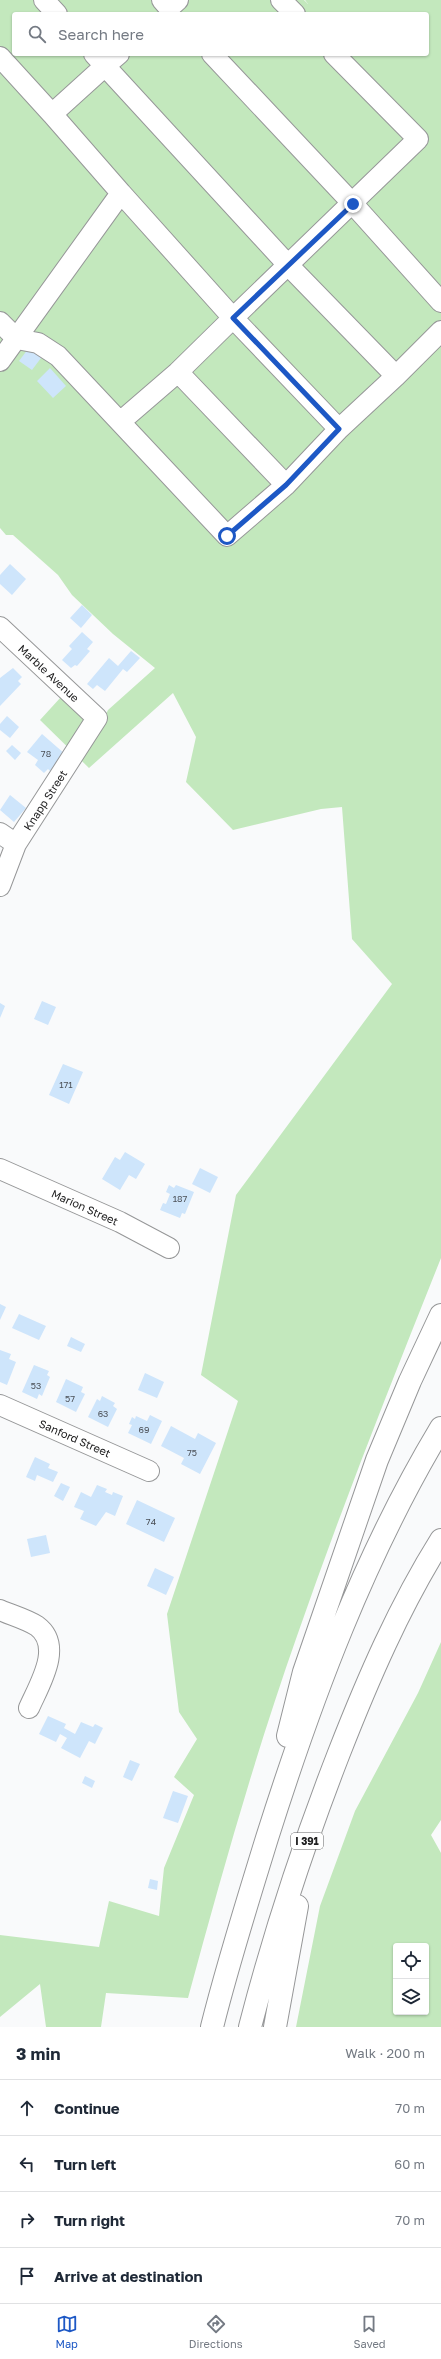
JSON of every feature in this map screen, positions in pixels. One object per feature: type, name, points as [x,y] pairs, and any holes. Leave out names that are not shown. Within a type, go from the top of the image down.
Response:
[{"type":"highway","points":[[273,1820],[282,1763],[304,1672],[377,1460],[407,1388],[441,1315]]},
{"type":"highway","points":[[212,2027],[240,1923],[312,1704],[352,1602],[402,1498],[441,1428]]},
{"type":"highway","points":[[378,1659],[404,1604],[441,1540]]},
{"type":"highway","points":[[378,1659],[422,1586],[441,1561]]},
{"type":"highway","name":"I 391","points":[[250,2027],[269,1954],[316,1815],[378,1659]]},
{"type":"highway","points":[[274,2027],[316,1815]]},
{"type":"street","points":[[44,0],[55,12]]},
{"type":"street","points":[[281,0],[293,12]]},
{"type":"street","points":[[214,56],[353,204],[441,302]]},
{"type":"street","points":[[120,422],[178,372],[353,204],[418,139],[336,56]]},
{"type":"street","points":[[0,57],[233,318],[339,429]]},
{"type":"street","points":[[52,114],[106,58],[288,265],[396,376]]},
{"type":"street","points":[[0,361],[121,193]]},
{"type":"street","points":[[0,322],[17,339],[38,343],[58,356],[227,536],[286,485],[339,429],[396,376],[441,331]]},
{"type":"street","points":[[178,372],[286,485]]},
{"type":"street","name":"Marble Avenue","points":[[0,628],[97,718]]},
{"type":"street","name":"Knapp Street","points":[[0,886],[16,844],[97,718]]},
{"type":"street","points":[[0,833],[16,844]]},
{"type":"street","name":"Marion Street","points":[[0,1169],[120,1222],[169,1248]]},
{"type":"street","name":"Sanford Street","points":[[0,1405],[149,1471]]},
{"type":"street","points":[[0,1610],[36,1626],[46,1636],[50,1650],[48,1663],[29,1708]]},
{"type":"green space","points":[[0,0],[304,0],[308,4],[305,0],[441,0],[441,1258],[349,1494],[314,1588],[282,1681],[239,1816],[188,1998],[106,1993],[101,2027],[46,2027],[40,1984],[0,2017],[0,1935],[99,1947],[109,1901],[159,1916],[164,1868],[194,1795],[174,1777],[197,1739],[179,1712],[167,1614],[238,1401],[201,1375],[236,1195],[392,984],[352,939],[342,807],[321,809],[233,830],[186,782],[196,737],[173,693],[89,768],[40,720],[61,697],[98,730],[108,710],[155,668],[113,634],[72,595],[58,575],[13,535],[6,535],[0,528]]},
{"type":"green space","points":[[441,1642],[441,1820],[431,1835],[441,1853],[441,2027],[296,2027],[320,1906],[355,1811],[418,1693]]},
{"type":"building","points":[[31,345],[44,354],[32,370],[19,361]]},
{"type":"building","points":[[50,368],[66,386],[53,398],[37,381]]},
{"type":"building","points":[[10,564],[26,579],[12,595],[0,584],[0,575]]},
{"type":"building","points":[[82,605],[92,615],[81,628],[70,618]]},
{"type":"building","points":[[82,632],[93,642],[87,649],[90,651],[77,666],[75,665],[71,668],[62,660],[72,649],[69,646]]},
{"type":"building","points":[[131,651],[140,658],[127,672],[123,669],[105,691],[97,685],[93,689],[87,684],[109,658],[118,666]]},
{"type":"building","points":[[13,668],[22,677],[18,681],[21,684],[0,706],[0,678]]},
{"type":"building","points":[[7,716],[19,727],[10,738],[0,730],[0,724]]},
{"type":"building","points":[[42,734],[65,754],[50,771],[48,769],[44,773],[35,765],[38,760],[27,752]]},
{"type":"building","points":[[12,745],[21,753],[15,760],[6,751]]},
{"type":"building","points":[[10,795],[26,808],[14,822],[0,810]]},
{"type":"building","points":[[42,1001],[56,1007],[48,1025],[34,1019]]},
{"type":"building","points":[[0,1003],[5,1006],[0,1018]]},
{"type":"building","points":[[63,1064],[83,1072],[69,1104],[49,1095]]},
{"type":"building","points":[[125,1152],[145,1164],[136,1179],[129,1175],[120,1190],[102,1179],[115,1157],[120,1160]]},
{"type":"building","points":[[200,1168],[218,1177],[210,1193],[192,1184]]},
{"type":"building","points":[[169,1185],[174,1188],[176,1185],[194,1192],[185,1214],[182,1213],[180,1218],[160,1210],[163,1203],[166,1204],[170,1194],[166,1192]]},
{"type":"building","points":[[0,1304],[6,1307],[0,1320]]},
{"type":"building","points":[[19,1314],[46,1326],[39,1340],[12,1328]]},
{"type":"building","points":[[71,1337],[85,1344],[81,1352],[67,1346]]},
{"type":"building","points":[[0,1350],[11,1354],[9,1359],[16,1362],[7,1385],[0,1382]]},
{"type":"building","points":[[34,1365],[49,1371],[47,1375],[50,1377],[42,1396],[39,1394],[37,1399],[22,1392]]},
{"type":"building","points":[[145,1373],[164,1382],[157,1398],[138,1390]]},
{"type":"building","points":[[66,1379],[83,1387],[81,1392],[85,1394],[76,1412],[56,1402]]},
{"type":"building","points":[[102,1396],[115,1403],[113,1406],[117,1409],[108,1427],[88,1417],[97,1399],[100,1401]]},
{"type":"building","points":[[150,1415],[162,1421],[151,1444],[128,1433],[132,1425],[129,1424],[132,1417],[135,1419],[136,1416],[147,1421]]},
{"type":"building","points":[[171,1426],[195,1439],[198,1433],[216,1443],[200,1474],[181,1464],[184,1458],[161,1446]]},
{"type":"building","points":[[35,1457],[50,1464],[48,1468],[58,1472],[53,1482],[37,1475],[35,1481],[26,1477]]},
{"type":"building","points":[[61,1483],[70,1487],[63,1501],[54,1496]]},
{"type":"building","points":[[97,1485],[107,1489],[105,1492],[112,1495],[113,1492],[123,1496],[115,1516],[106,1512],[96,1526],[80,1519],[84,1511],[74,1507],[81,1492],[91,1497]]},
{"type":"building","points":[[137,1500],[175,1518],[164,1542],[126,1524]]},
{"type":"building","points":[[46,1535],[50,1553],[31,1557],[27,1539]]},
{"type":"building","points":[[155,1568],[174,1577],[166,1595],[147,1586]]},
{"type":"building","points":[[48,1716],[66,1724],[64,1728],[75,1734],[81,1722],[93,1727],[95,1724],[103,1728],[95,1744],[89,1741],[80,1758],[61,1748],[67,1738],[60,1734],[56,1742],[39,1734]]},
{"type":"building","points":[[130,1760],[140,1764],[132,1781],[123,1777]]},
{"type":"building","points":[[85,1776],[95,1781],[92,1788],[82,1783]]},
{"type":"building","points":[[173,1791],[188,1796],[178,1823],[163,1818]]},
{"type":"building","points":[[150,1879],[158,1881],[157,1890],[148,1888]]},
{"type":"route","points":[[227,536],[247,517],[286,485],[339,429],[233,318],[353,204]]}]
